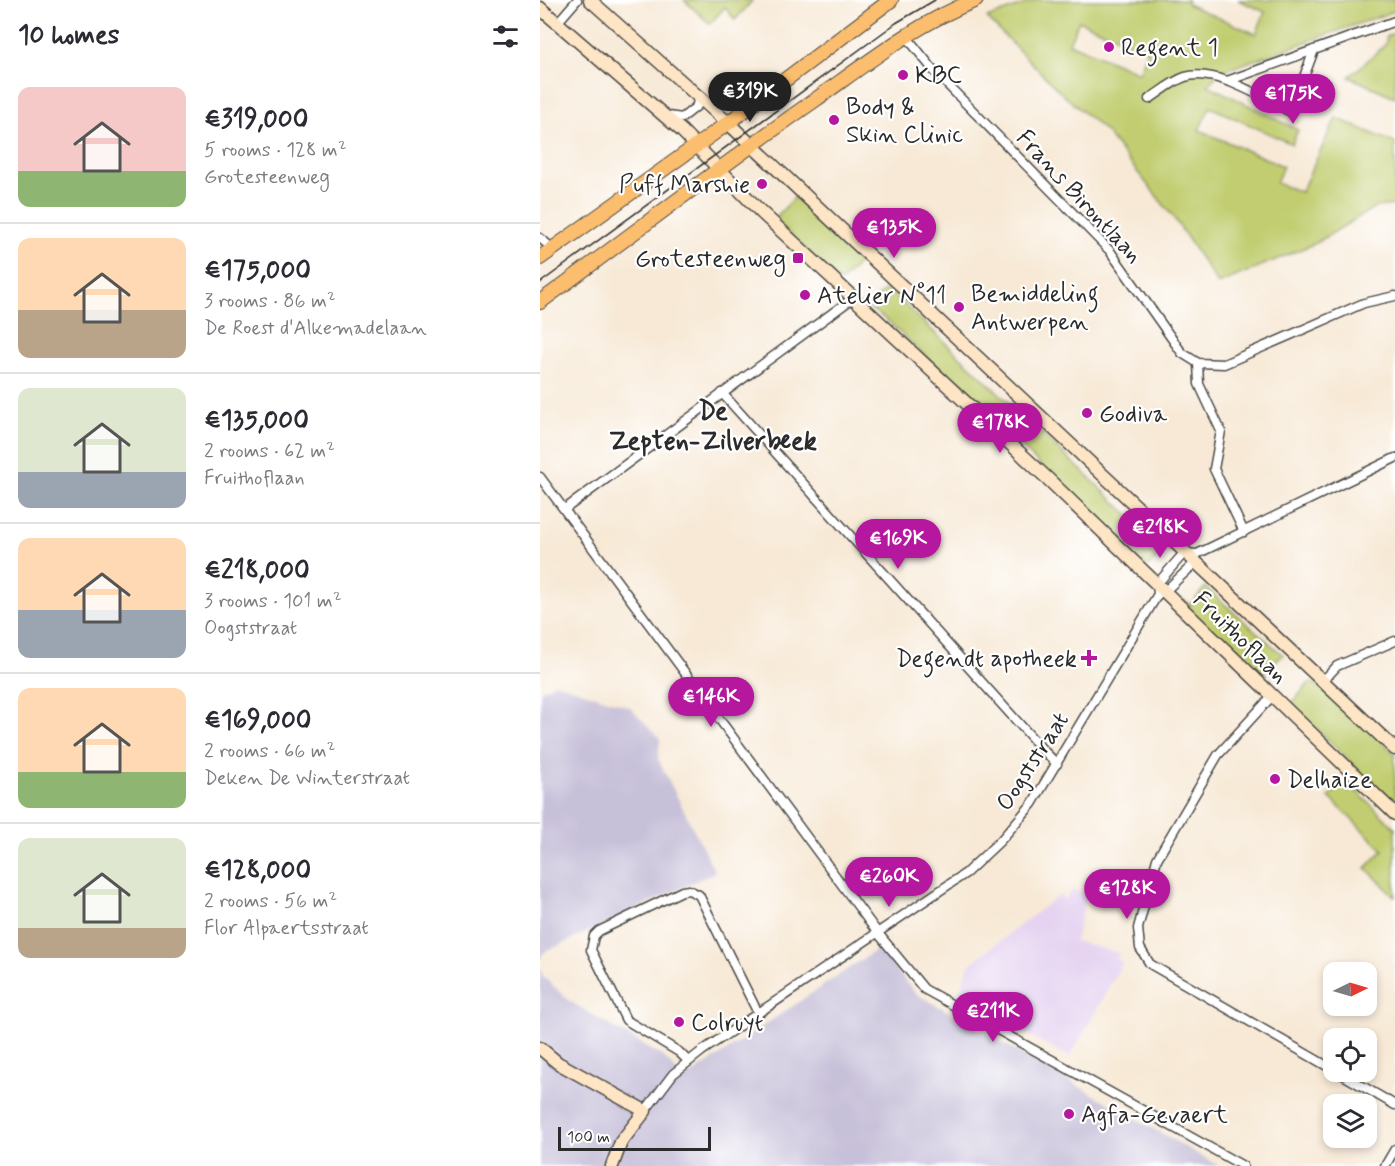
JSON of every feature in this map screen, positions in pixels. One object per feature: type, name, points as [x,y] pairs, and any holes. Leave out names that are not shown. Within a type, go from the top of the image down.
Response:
[{"type":"main road","points":[[540,258],[728,123],[891,0]]},
{"type":"main road","points":[[540,302],[750,144],[906,36],[942,14],[976,0]]},
{"type":"street","points":[[557,23],[578,0]]},
{"type":"street","name":"Fruithoflaan","points":[[590,0],[728,123],[1395,749]]},
{"type":"street","name":"Fruithoflaan","points":[[540,8],[696,144],[761,213],[1395,814]]},
{"type":"street","points":[[1227,81],[1395,21]]},
{"type":"street","name":"Frans Birontlaan","points":[[906,36],[935,72],[1110,252],[1182,353],[1198,363]]},
{"type":"street","points":[[1149,99],[1185,77],[1201,75],[1227,81],[1291,112],[1314,50]]},
{"type":"street","points":[[664,116],[682,118],[697,106],[698,96]]},
{"type":"street","points":[[540,238],[552,249]]},
{"type":"street","points":[[1244,532],[1214,469],[1221,430],[1199,384],[1198,363],[1224,364],[1364,303],[1395,296]]},
{"type":"street","points":[[565,509],[853,298]]},
{"type":"street","points":[[722,393],[1057,764]]},
{"type":"street","points":[[1192,557],[1395,458]]},
{"type":"street","points":[[540,477],[877,932],[924,988],[1243,1166]]},
{"type":"street","name":"Oogststraat","points":[[1161,590],[1192,557]]},
{"type":"street","name":"Oogststraat","points":[[645,1111],[673,1074],[688,1061],[966,873],[987,853],[1032,804],[1161,590],[1192,557]]},
{"type":"street","points":[[1323,681],[1337,666],[1395,641]]},
{"type":"street","points":[[1272,696],[1218,755],[1163,847],[1153,870],[1138,939],[1143,956],[1150,964],[1323,1063]]},
{"type":"street","points":[[688,1061],[679,1052],[626,1020],[591,950],[594,936],[599,931],[682,891],[699,895],[758,1012]]},
{"type":"street","points":[[540,1048],[558,1063],[645,1111],[621,1142],[612,1166]]},
{"type":"street","points":[[1356,1082],[1395,1105]]},
{"type":"street","points":[[1385,1166],[1395,1149]]},
{"type":"shaded area","points":[[556,683],[630,707],[660,739],[658,759],[715,872],[543,953],[540,959],[540,691]]},
{"type":"shaded area","points":[[1072,890],[1087,893],[1075,941],[1119,953],[1117,960],[1123,962],[1070,1057],[958,997],[969,965],[1059,895],[1065,900]]},
{"type":"shaded area","points":[[879,948],[915,993],[1219,1166],[540,1166],[540,968],[543,976],[568,1000],[665,1058],[683,1080]]},
{"type":"green space","points":[[684,0],[753,0],[735,20],[725,7],[710,24]]},
{"type":"green space","points":[[1036,0],[1188,0],[1187,4],[1256,34],[1265,12],[1238,0],[1395,0],[1395,11],[1220,72],[1208,85],[1298,130],[1292,144],[1210,107],[1199,130],[1283,166],[1276,183],[1301,192],[1336,118],[1395,143],[1395,205],[1375,207],[1316,243],[1218,284],[1174,218],[1105,131],[1060,92],[987,18]],"holes":[[[1079,21],[1148,51],[1139,73],[1069,43]]]},
{"type":"green space","points":[[1395,33],[1395,97],[1349,77],[1385,45],[1387,36]]},
{"type":"green space","points":[[795,197],[827,224],[826,230],[860,262],[841,282],[779,224],[777,216]]},
{"type":"green space","points":[[887,288],[1165,549],[1148,567],[889,322],[868,307]]},
{"type":"green space","points":[[1205,587],[1283,655],[1268,667],[1260,680],[1240,655],[1180,603],[1184,600],[1191,605]]},
{"type":"green space","points":[[1309,683],[1321,688],[1325,684],[1395,754],[1395,798],[1385,797],[1314,726],[1288,708]]},
{"type":"green space","points":[[1345,780],[1395,828],[1395,897],[1366,868],[1383,850],[1329,797]]},
{"type":"tram line","points":[[540,283],[896,23],[935,0]]},
{"type":"place","name":"Regent 1","points":[[1109,47]]},
{"type":"place","name":"KBC","points":[[903,75]]},
{"type":"place","name":"Body & Skin Clinic","points":[[834,120]]},
{"type":"place","name":"Puff Marshie","points":[[762,184]]},
{"type":"place","name":"Grotesteenweg","points":[[798,258]]},
{"type":"place","name":"Atelier N°11","points":[[805,295]]},
{"type":"place","name":"Bemiddeling Antwerpen","points":[[959,307]]},
{"type":"place","name":"Godiva","points":[[1087,413]]},
{"type":"place","name":"Degendt apotheek","points":[[1089,658]]},
{"type":"place","name":"Delhaize","points":[[1275,779]]},
{"type":"place","name":"Colruyt","points":[[679,1022]]},
{"type":"place","name":"Agfa-Gevaert","points":[[1069,1114]]},
{"type":"district","name":"De Zepten-Zilverbeek","points":[[713,424]]}]
